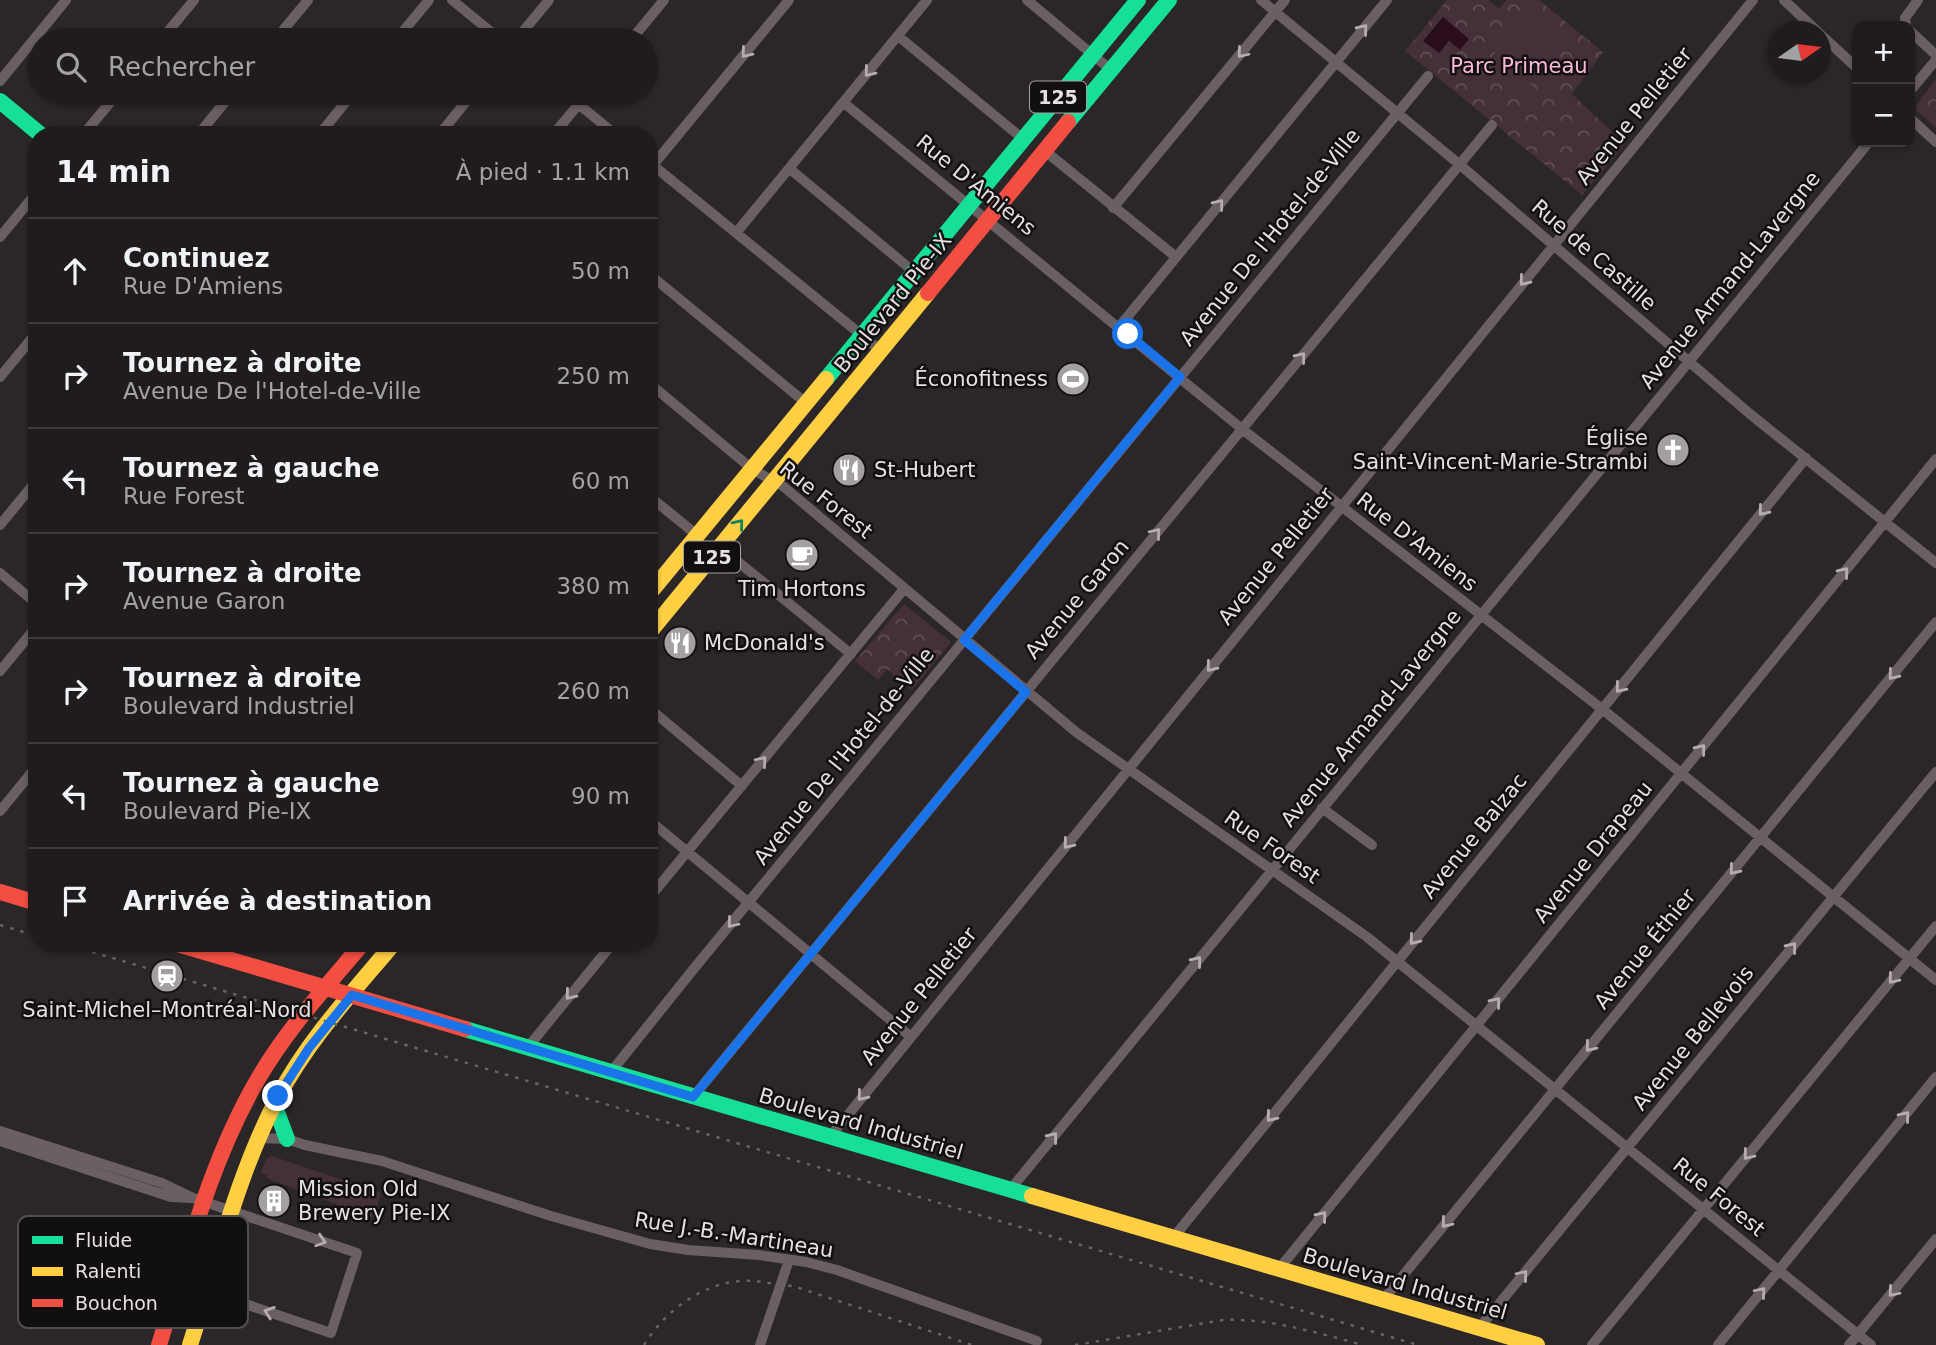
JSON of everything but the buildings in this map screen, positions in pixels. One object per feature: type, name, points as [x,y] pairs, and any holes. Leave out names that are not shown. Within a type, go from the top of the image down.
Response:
[{"type":"main road","name":"Boulevard Pie-IX","points":[[658,583],[1138,0]]},
{"type":"main road","name":"Boulevard Pie-IX","points":[[658,622],[1169,0]]},
{"type":"main road","points":[[0,101],[30,126]]},
{"type":"main road","points":[[0,892],[28,900]]},
{"type":"main road","name":"Boulevard Industriel","points":[[205,952],[1536,1345]]},
{"type":"main road","points":[[195,1216],[200,1200],[257,1082],[282,1042],[355,952]]},
{"type":"main road","points":[[232,1216],[274,1104],[302,1058],[387,952]]},
{"type":"main road","points":[[274,1104],[287,1139]]},
{"type":"main road","points":[[159,1345],[164,1328]]},
{"type":"main road","points":[[190,1345],[195,1328]]},
{"type":"street","points":[[43,28],[66,0]]},
{"type":"street","points":[[171,28],[194,0]]},
{"type":"street","points":[[285,28],[308,0]]},
{"type":"street","points":[[406,28],[429,0]]},
{"type":"street","points":[[452,0],[486,28]]},
{"type":"street","points":[[526,28],[549,0]]},
{"type":"street","points":[[641,28],[664,0]]},
{"type":"street","points":[[658,158],[789,0]]},
{"type":"street","points":[[736,233],[927,0]]},
{"type":"street","points":[[1027,0],[1111,70]]},
{"type":"street","name":"Rue de Castille","points":[[1261,0],[1459,164],[1689,362],[1936,564]]},
{"type":"street","points":[[1114,208],[1285,0]]},
{"type":"street","points":[[1119,327],[1387,0]]},
{"type":"street","name":"Avenue Pelletier","points":[[830,1137],[1753,0]]},
{"type":"street","points":[[1784,0],[1806,21]]},
{"type":"street","points":[[1905,21],[1918,0]]},
{"type":"street","points":[[898,36],[1023,139]]},
{"type":"street","points":[[1915,36],[1936,58],[1915,85]]},
{"type":"street","points":[[1831,44],[1852,63]]},
{"type":"street","points":[[0,81],[28,47]]},
{"type":"street","name":"Avenue De l'Hotel-de-Ville","points":[[611,1072],[1428,76]]},
{"type":"street","name":"Rue D'Amiens","points":[[844,103],[1242,429],[1602,709],[1936,980]]},
{"type":"street","points":[[90,126],[108,105]]},
{"type":"street","points":[[205,126],[222,105]]},
{"type":"street","points":[[326,126],[343,105]]},
{"type":"street","points":[[446,126],[463,105]]},
{"type":"street","points":[[561,126],[578,105]]},
{"type":"street","points":[[580,105],[605,126]]},
{"type":"street","points":[[1915,123],[1936,142]]},
{"type":"street","name":"Avenue Garon","points":[[693,1097],[1492,125]]},
{"type":"street","name":"Avenue Armand-Lavergne","points":[[1010,1190],[1865,147]]},
{"type":"street","points":[[1045,151],[1176,257]]},
{"type":"street","points":[[790,169],[914,272]]},
{"type":"street","points":[[658,172],[881,351]]},
{"type":"street","points":[[0,237],[28,203]]},
{"type":"street","points":[[658,281],[806,403]]},
{"type":"street","points":[[0,377],[28,343]]},
{"type":"street","name":"Rue Forest","points":[[658,391],[752,469],[775,480],[1076,732],[1351,925],[1871,1345]]},
{"type":"street","name":"Avenue Balzac","points":[[1173,1238],[1806,458]]},
{"type":"street","name":"Avenue Drapeau","points":[[1279,1269],[1936,459]]},
{"type":"street","points":[[0,525],[28,491]]},
{"type":"street","points":[[658,504],[697,536]]},
{"type":"street","points":[[720,547],[851,654]]},
{"type":"street","points":[[0,573],[28,596]]},
{"type":"street","points":[[658,887],[904,589]]},
{"type":"street","name":"Avenue Éthier","points":[[1383,1300],[1936,622]]},
{"type":"street","points":[[0,671],[28,637]]},
{"type":"street","points":[[658,716],[742,786]]},
{"type":"street","name":"Avenue Bellevois","points":[[1480,1327],[1936,772]]},
{"type":"street","points":[[0,811],[28,777]]},
{"type":"street","points":[[1322,808],[1372,845]]},
{"type":"street","points":[[658,827],[911,1037]]},
{"type":"street","points":[[1592,1345],[1936,926]]},
{"type":"street","points":[[528,1047],[606,952]]},
{"type":"street","points":[[1718,1345],[1936,1077]]},
{"type":"street","points":[[0,1131],[174,1187],[200,1200],[245,1216]]},
{"type":"street","name":"Rue J.-B.-Martineau","points":[[259,1138],[287,1139],[382,1161],[551,1216],[635,1240],[688,1250],[789,1260],[827,1267],[1037,1341]]},
{"type":"street","points":[[0,1141],[172,1197],[200,1200]]},
{"type":"street","points":[[248,1217],[357,1253],[331,1333],[248,1305]]},
{"type":"street","points":[[1849,1345],[1936,1239]]},
{"type":"street","points":[[760,1345],[789,1260]]},
{"type":"green space","name":"Parc Primeau","points":[[1447,0],[1489,0],[1499,9],[1506,0],[1539,0],[1603,52],[1572,94],[1625,144],[1582,195],[1405,51]]},
{"type":"green space","points":[[1532,8],[1568,39],[1520,97],[1483,67]]},
{"type":"green space","points":[[1936,79],[1936,128],[1918,112],[1916,106]]},
{"type":"green space","points":[[904,604],[951,642],[912,690],[887,669],[878,680],[855,661]]},
{"type":"green space","points":[[272,1156],[381,1193],[373,1218],[266,1178],[267,1175],[261,1173],[266,1159]]},
{"type":"shaded area","points":[[1443,17],[1469,39],[1460,50],[1449,41],[1439,53],[1423,41]]},
{"type":"railway","points":[[0,925],[28,933]]},
{"type":"railway","points":[[92,952],[1418,1345]]},
{"type":"railway","points":[[644,1345],[662,1322],[685,1302],[725,1283],[747,1281],[793,1286],[972,1345]]},
{"type":"railway","points":[[1075,1345],[1223,1320],[1276,1324],[1363,1345]]},
{"type":"traffic: fast","points":[[826,379],[1138,0]]},
{"type":"traffic: fast","points":[[1068,122],[1169,0]]},
{"type":"traffic: fast","points":[[0,101],[30,126]]},
{"type":"traffic: fast","points":[[465,1029],[1032,1196]]},
{"type":"traffic: fast","points":[[274,1104],[287,1139]]},
{"type":"traffic: slow","points":[[658,622],[928,293]]},
{"type":"traffic: slow","points":[[658,583],[826,379]]},
{"type":"traffic: slow","points":[[230,1216],[251,1157],[290,1076],[317,1036],[386,952]]},
{"type":"traffic: slow","points":[[1032,1196],[1537,1345]]},
{"type":"traffic: slow","points":[[190,1345],[195,1328]]},
{"type":"traffic: jam","points":[[928,293],[1068,122]]},
{"type":"traffic: jam","points":[[0,892],[28,900]]},
{"type":"traffic: jam","points":[[204,952],[465,1029]]},
{"type":"traffic: jam","points":[[199,1216],[226,1142],[258,1079],[307,1009],[355,952]]},
{"type":"traffic: jam","points":[[159,1345],[164,1328]]},
{"type":"place","name":"Éconofitness","points":[[1073,379]]},
{"type":"place","name":"Église Saint-Vincent-Marie-Strambi","points":[[1673,450]]},
{"type":"place","name":"St-Hubert","points":[[849,470]]},
{"type":"place","name":"Tim Hortons","points":[[802,555]]},
{"type":"place","name":"McDonald's","points":[[680,643]]},
{"type":"place","name":"Saint-Michel–Montréal-Nord","points":[[167,976]]},
{"type":"place","name":"Mission Old Brewery Pie-IX","points":[[274,1201]]},
{"type":"route","points":[[278,1096],[309,1048],[352,995],[693,1097],[1026,692],[964,640],[1180,377],[1128,334]]}]
